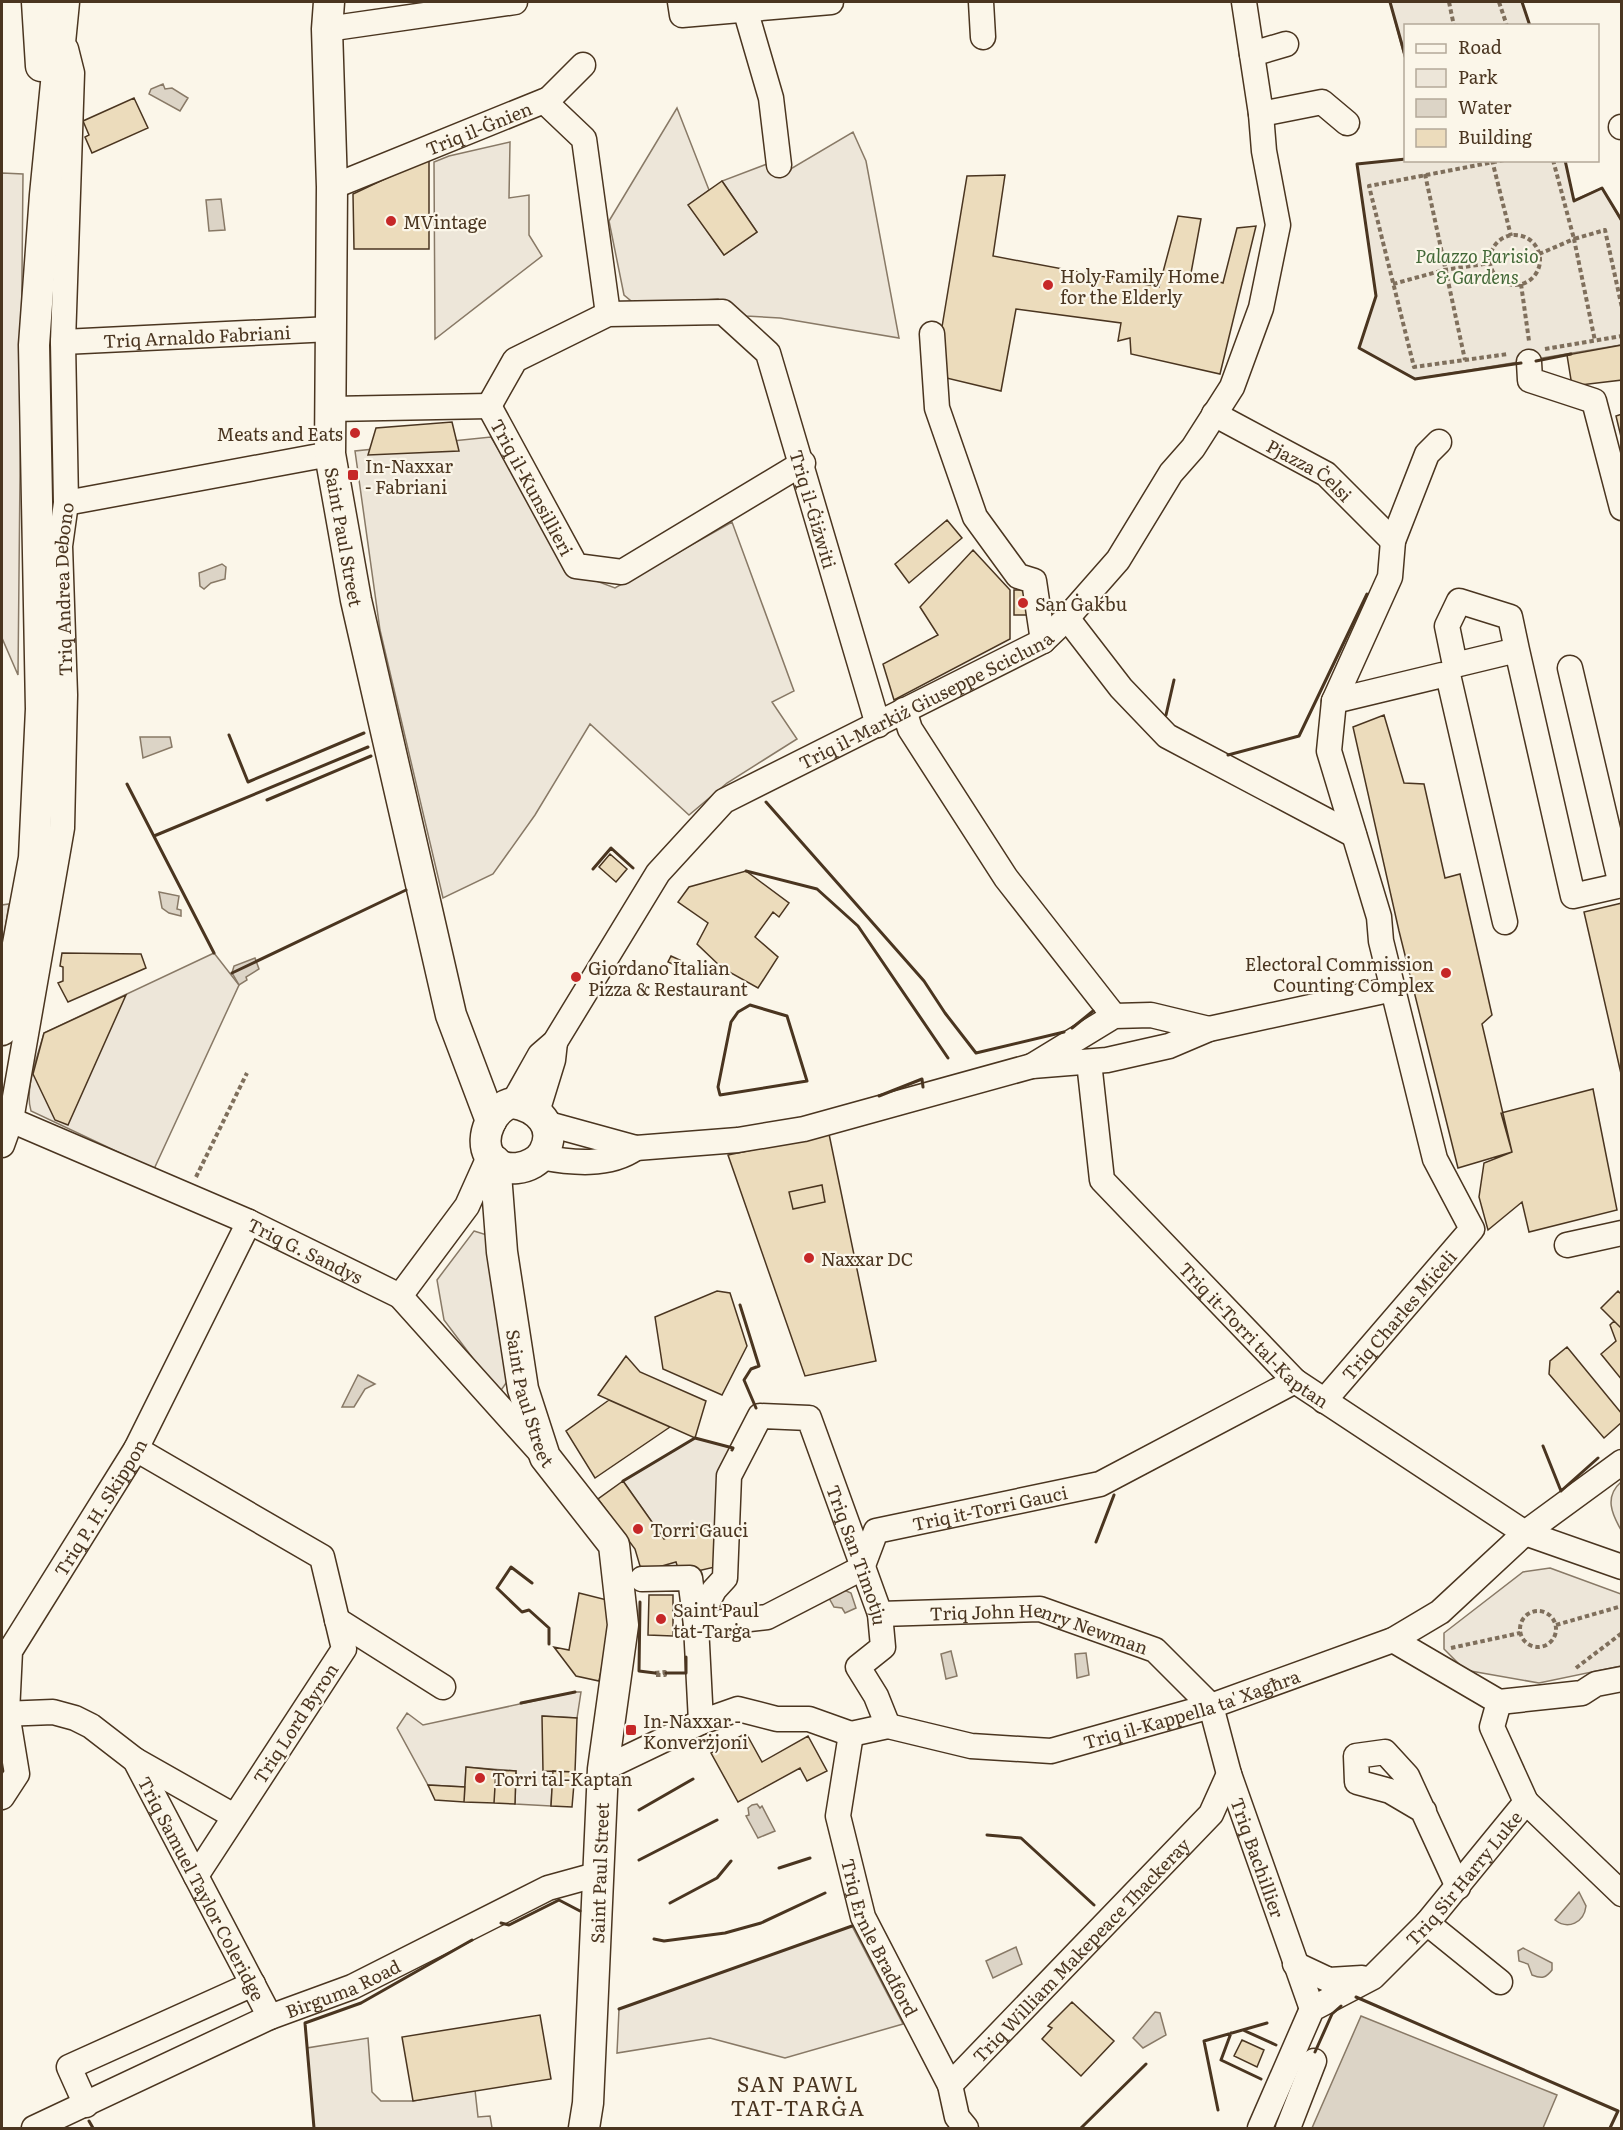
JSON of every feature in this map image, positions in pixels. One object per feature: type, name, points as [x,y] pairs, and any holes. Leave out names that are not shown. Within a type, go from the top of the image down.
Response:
[{"type":"main road","name":"Triq Andrea Debono","points":[[2,1030],[34,858],[40,709],[34,345],[45,195],[46,10]]},
{"type":"main road","name":"Saint Paul Street","points":[[328,15],[332,187],[330,454],[358,612],[451,1015],[466,1057],[547,1143],[534,1161],[502,1252]]},
{"type":"main road","name":"Saint Paul Street","points":[[519,1112],[486,1139],[492,1159],[502,1252],[523,1389],[545,1457],[614,1545],[623,1625],[603,1769],[588,2103],[584,2128]]},
{"type":"main road","points":[[492,1159],[510,1168],[534,1161]]},
{"type":"street","points":[[328,15],[515,2]]},
{"type":"street","points":[[680,2],[682,15],[819,2]]},
{"type":"street","points":[[981,2],[983,37]]},
{"type":"street","name":"Triq il-Markiż Giuseppe Scicluna","points":[[519,1112],[540,1055],[555,1042],[658,873],[724,801],[1043,641],[1118,560],[1172,472],[1193,448],[1232,387],[1270,308],[1278,225],[1264,151],[1262,114],[1244,2]]},
{"type":"street","points":[[745,9],[771,98],[779,165]]},
{"type":"street","name":"Triq Andrea Debono","points":[[2,1145],[11,1119],[62,828],[66,695],[60,546],[66,503],[63,342],[72,73],[46,10]]},
{"type":"street","points":[[1252,54],[1286,44]]},
{"type":"street","points":[[545,103],[583,65]]},
{"type":"street","points":[[1262,114],[1322,102],[1347,123]]},
{"type":"street","name":"Triq il-Ġnien","points":[[332,187],[545,103],[584,139],[608,314]]},
{"type":"street","name":"Triq il-Ġiżwiti","points":[[608,314],[723,312],[768,353],[803,463],[878,725]]},
{"type":"street","points":[[330,409],[489,406],[515,360],[608,314]]},
{"type":"street","name":"Triq Arnaldo Fabriani","points":[[63,342],[331,329]]},
{"type":"street","points":[[932,334],[938,408],[975,517],[1018,576],[1034,581],[1043,641]]},
{"type":"street","points":[[1529,357],[1530,380],[1594,401],[1621,505]]},
{"type":"street","name":"Triq il-Kunsillieri","points":[[489,406],[576,566],[622,572],[803,463]]},
{"type":"street","name":"Pjazza Ċelsi","points":[[1215,414],[1326,474],[1393,541]]},
{"type":"street","points":[[519,1112],[636,1148],[738,1140],[804,1130],[1032,1066],[1089,1062],[1169,1046],[1209,1029],[1393,989],[1381,941],[1379,917],[1329,751],[1334,701],[1390,577],[1393,541],[1427,454],[1439,442]]},
{"type":"street","points":[[66,503],[330,454]]},
{"type":"street","points":[[1066,618],[1121,688],[1167,736],[1354,835]]},
{"type":"street","points":[[1517,650],[1573,896],[1621,885],[1570,668]]},
{"type":"street","points":[[1334,701],[1442,675],[1449,679],[1505,922]]},
{"type":"street","points":[[904,710],[910,729],[1006,878],[1114,1016]]},
{"type":"street","name":"Triq Charles Miċeli","points":[[1324,1401],[1473,1229],[1435,1159],[1393,989]]},
{"type":"street","points":[[1032,1066],[1114,1016],[1151,1015],[1209,1029]]},
{"type":"street","name":"Triq it-Torri tal-Kaptan","points":[[1089,1062],[1102,1180],[1295,1381],[1525,1533],[1622,1567]]},
{"type":"street","name":"Triq G. Sandys","points":[[11,1119],[249,1222],[400,1296],[545,1457]]},
{"type":"street","points":[[534,1161],[603,1161],[623,1157],[636,1148]]},
{"type":"street","points":[[400,1296],[467,1206],[492,1159]]},
{"type":"street","name":"Triq P. H. Skippon","points":[[2,1797],[18,1774],[4,1714],[10,1651],[136,1449],[249,1222]]},
{"type":"street","points":[[1567,1245],[1622,1233]]},
{"type":"street","name":"Triq it-Torri Gauci","points":[[862,1568],[876,1531],[1100,1484],[1295,1381]]},
{"type":"street","name":"Triq San Timotju","points":[[696,1625],[714,1590],[725,1578],[729,1476],[760,1416],[809,1418],[880,1614],[883,1647],[858,1667],[876,1696],[888,1726]]},
{"type":"street","name":"Triq Lord Byron","points":[[136,1449],[322,1557],[344,1649],[196,1876]]},
{"type":"street","name":"Triq il-Kappella ta' Xagħra","points":[[851,1734],[888,1726],[971,1746],[1051,1751],[1211,1706],[1393,1640],[1440,1612],[1525,1533],[1622,1462]]},
{"type":"street","points":[[696,1625],[767,1617],[862,1568]]},
{"type":"street","points":[[642,1580],[690,1578],[696,1625],[701,1722]]},
{"type":"street","name":"Triq John Henry Newman","points":[[880,1614],[1040,1609],[1155,1650],[1211,1706]]},
{"type":"street","points":[[337,1620],[444,1687]]},
{"type":"street","points":[[1393,1640],[1499,1702],[1582,1693],[1596,1684],[1622,1679]]},
{"type":"street","name":"Triq Sir Harry Luke","points":[[1312,2008],[1374,1977],[1427,1923],[1526,1802],[1492,1727],[1499,1702]]},
{"type":"street","name":"Triq Bachillier","points":[[1211,1706],[1229,1774],[1312,2008]]},
{"type":"street","points":[[603,1769],[701,1722],[738,1709],[777,1719],[809,1719],[851,1734]]},
{"type":"street","name":"Triq Samuel Taylor Coleridge","points":[[4,1714],[52,1712],[75,1718],[91,1726],[135,1760],[234,1816]]},
{"type":"street","name":"Triq Ernle Bradford","points":[[851,1734],[838,1816],[863,1917],[950,2085],[957,2117],[966,2128]]},
{"type":"street","name":"Triq Samuel Taylor Coleridge","points":[[135,1760],[270,2017]]},
{"type":"street","name":"Triq William Makepeace Thackeray","points":[[950,2085],[1211,1814],[1229,1774]]},
{"type":"street","points":[[1526,1802],[1622,1894]]},
{"type":"street","points":[[1424,1811],[1458,1887]]},
{"type":"street","points":[[1211,1814],[1248,1828]]},
{"type":"street","name":"Birguma Road","points":[[34,2128],[270,2017],[352,1988],[548,1888],[599,1874]]},
{"type":"street","points":[[1427,1923],[1500,1982]]},
{"type":"street","points":[[1296,1964],[1329,1980],[1374,1977]]},
{"type":"street","points":[[86,2105],[69,2067],[253,1984]]},
{"type":"street","points":[[1260,2128],[1312,2008]]},
{"type":"street","points":[[1288,2128],[1314,2061]]},
{"type":"path","points":[[1449,2],[1454,24]]},
{"type":"path","points":[[1499,2],[1506,24]]},
{"type":"path","points":[[1511,236],[1492,162],[1369,186],[1414,367],[1465,360],[1529,357],[1595,340],[1622,336]]},
{"type":"path","points":[[1554,162],[1574,239],[1595,340]]},
{"type":"path","points":[[1425,174],[1465,360]]},
{"type":"path","points":[[1539,254],[1574,239],[1605,230],[1622,308]]},
{"type":"path","points":[[1511,236],[1526,238],[1537,247],[1539,254],[1540,262],[1534,276],[1521,284],[1505,282],[1498,278],[1491,264],[1493,249],[1504,238],[1511,236]]},
{"type":"path","points":[[1393,284],[1444,270],[1491,264]]},
{"type":"path","points":[[1521,284],[1529,357]]},
{"type":"path","points":[[195,1181],[247,1073]]},
{"type":"path","points":[[1556,1625],[1622,1606]]},
{"type":"path","points":[[1532,1612],[1543,1612],[1556,1625],[1551,1642],[1538,1648],[1526,1644],[1520,1633],[1522,1620],[1532,1612]]},
{"type":"path","points":[[1444,1650],[1520,1633]]},
{"type":"path","points":[[1540,1696],[1622,1634]]},
{"type":"green space","points":[[1390,2],[1522,2],[1530,24],[1404,24],[1404,55]]},
{"type":"green space","points":[[677,108],[709,190],[689,205],[724,255],[757,232],[722,181],[788,156],[789,170],[853,132],[866,161],[899,338],[780,318],[746,316],[718,299],[636,305],[624,295],[609,221]]},
{"type":"green space","points":[[510,142],[509,198],[529,195],[529,235],[542,256],[435,339],[434,162],[449,156]]},
{"type":"green space","name":"Palazzo Parisio & Gardens","points":[[1404,159],[1404,162],[1565,162],[1574,200],[1602,188],[1621,221],[1621,345],[1415,379],[1359,348],[1376,296],[1357,164]]},
{"type":"green space","points":[[2,173],[23,174],[18,675],[2,638]]},
{"type":"green space","points":[[491,437],[572,572],[615,588],[732,522],[794,691],[772,702],[797,739],[727,783],[689,815],[590,724],[535,815],[493,874],[443,898],[380,630],[355,451]]},
{"type":"green space","points":[[9,904],[2,948],[2,905]]},
{"type":"green space","points":[[214,953],[239,985],[154,1169],[31,1111],[30,1082],[44,1033]]},
{"type":"green space","points":[[474,1231],[487,1235],[509,1379],[499,1393],[444,1320],[437,1280]]},
{"type":"green space","points":[[695,1438],[733,1448],[720,1531],[691,1526],[664,1539],[623,1481]]},
{"type":"green space","points":[[1621,1482],[1621,1530],[1611,1506],[1611,1500]]},
{"type":"green space","points":[[1550,1568],[1621,1594],[1621,1666],[1539,1683],[1465,1670],[1444,1649],[1444,1633],[1523,1572]]},
{"type":"green space","points":[[581,1692],[577,1718],[543,1716],[553,1771],[551,1806],[515,1804],[516,1771],[466,1767],[465,1787],[428,1785],[397,1728],[407,1713],[423,1725]]},
{"type":"green space","points":[[852,1926],[903,2024],[785,2058],[710,2038],[617,2053],[619,2009]]},
{"type":"green space","points":[[368,2038],[372,2092],[381,2101],[413,2101],[475,2090],[478,2117],[490,2116],[492,2128],[314,2128],[307,2048]]},
{"type":"water","points":[[163,84],[165,89],[172,88],[188,98],[180,111],[149,94],[151,89]]},
{"type":"water","points":[[221,199],[225,230],[209,231],[206,200]]},
{"type":"water","points":[[222,564],[226,567],[225,579],[211,583],[204,589],[200,586],[199,573]]},
{"type":"water","points":[[140,737],[170,737],[172,747],[143,758]]},
{"type":"water","points":[[159,892],[179,896],[177,909],[181,910],[181,916],[169,913],[162,908]]},
{"type":"water","points":[[255,958],[259,969],[246,977],[247,980],[239,985],[232,973],[234,966]]},
{"type":"water","points":[[358,1375],[375,1384],[365,1389],[354,1407],[342,1407]]},
{"type":"water","points":[[844,1590],[851,1593],[856,1608],[845,1613],[842,1608],[834,1607],[829,1598]]},
{"type":"water","points":[[951,1651],[957,1676],[946,1679],[941,1654]]},
{"type":"water","points":[[1086,1653],[1089,1675],[1077,1678],[1075,1654]]},
{"type":"water","points":[[757,1804],[760,1808],[762,1806],[775,1831],[758,1838],[746,1816],[749,1815],[748,1808]]},
{"type":"water","points":[[1579,1892],[1586,1906],[1579,1921],[1565,1924],[1555,1920]]},
{"type":"water","points":[[1016,1947],[1022,1964],[993,1978],[986,1961]]},
{"type":"water","points":[[1523,1948],[1552,1963],[1550,1973],[1544,1977],[1532,1975],[1528,1964],[1519,1961],[1518,1951]]},
{"type":"water","points":[[1155,2012],[1160,2013],[1166,2035],[1143,2048],[1133,2038]]},
{"type":"water","points":[[1361,2016],[1557,2095],[1543,2128],[1312,2128]]},
{"type":"building","points":[[134,98],[148,128],[92,153],[85,137],[89,135],[83,121]]},
{"type":"building","name":"MVintage","points":[[429,158],[429,249],[354,249],[353,194]]},
{"type":"building","name":"Holy Family Home for the Elderly","points":[[1005,175],[993,256],[1159,287],[1178,216],[1201,219],[1191,273],[1223,283],[1237,228],[1256,226],[1220,374],[1131,354],[1130,338],[1118,341],[1121,323],[1016,309],[1001,391],[938,376],[941,333],[967,176]]},
{"type":"building","points":[[722,181],[757,232],[724,255],[688,205]]},
{"type":"building","points":[[1622,345],[1622,380],[1572,386],[1567,355]]},
{"type":"building","points":[[1622,414],[1622,441],[1616,416]]},
{"type":"building","points":[[452,422],[459,451],[368,455],[376,428]]},
{"type":"building","points":[[947,520],[962,538],[909,583],[895,564]]},
{"type":"building","points":[[973,550],[1010,590],[1010,639],[894,700],[883,664],[938,635],[920,607]]},
{"type":"building","name":"San Ġakbu","points":[[1014,590],[1032,590],[1032,615],[1014,615]]},
{"type":"building","name":"Electoral Commission Counting Complex","points":[[1384,715],[1404,783],[1424,784],[1445,878],[1460,874],[1492,1015],[1482,1024],[1512,1152],[1458,1168],[1399,931],[1353,727]]},
{"type":"building","points":[[610,854],[627,869],[616,882],[599,867]]},
{"type":"building","points":[[746,871],[789,903],[779,917],[773,912],[755,937],[778,957],[758,988],[722,968],[697,944],[708,923],[678,902],[689,887]]},
{"type":"building","points":[[1622,903],[1622,1078],[1584,912]]},
{"type":"building","points":[[62,953],[141,954],[146,968],[68,1002],[58,983],[63,981],[63,967],[60,966]]},
{"type":"building","points":[[671,956],[682,961],[679,967],[668,962]]},
{"type":"building","points":[[126,995],[68,1125],[55,1120],[33,1074],[44,1033]]},
{"type":"building","points":[[1593,1089],[1617,1210],[1529,1232],[1522,1202],[1488,1230],[1479,1197],[1484,1163],[1512,1152],[1501,1113]]},
{"type":"building","name":"Naxxar DC","points":[[829,1134],[876,1361],[805,1376],[728,1155]]},
{"type":"building","points":[[822,1185],[825,1202],[793,1209],[789,1192]]},
{"type":"building","points":[[717,1291],[730,1293],[747,1346],[722,1395],[663,1369],[655,1317]]},
{"type":"building","points":[[1618,1291],[1622,1295],[1622,1329],[1601,1308]]},
{"type":"building","points":[[1614,1321],[1622,1329],[1622,1380],[1601,1354],[1616,1341],[1610,1325]]},
{"type":"building","points":[[1567,1347],[1622,1414],[1622,1422],[1604,1438],[1549,1374],[1550,1361]]},
{"type":"building","points":[[626,1356],[640,1372],[706,1401],[695,1438],[598,1395]]},
{"type":"building","points":[[609,1400],[670,1427],[595,1478],[566,1431]]},
{"type":"building","name":"Torri Gauci","points":[[623,1481],[664,1539],[691,1526],[720,1531],[715,1567],[680,1575],[676,1562],[648,1570],[640,1566],[635,1549],[598,1499]]},
{"type":"building","points":[[579,1593],[615,1602],[599,1681],[576,1676],[554,1647],[569,1650]]},
{"type":"building","name":"Saint Paul tat-Tarġa","points":[[649,1595],[673,1595],[673,1636],[648,1635]]},
{"type":"building","points":[[542,1716],[577,1718],[575,1772],[543,1771]]},
{"type":"building","points":[[746,1733],[762,1762],[808,1736],[827,1771],[807,1781],[800,1768],[738,1802],[711,1753]]},
{"type":"building","name":"Torri tal-Kaptan","points":[[466,1767],[496,1770],[494,1803],[464,1802]]},
{"type":"building","points":[[496,1770],[516,1771],[515,1804],[494,1803]]},
{"type":"building","points":[[553,1771],[575,1772],[572,1807],[551,1806]]},
{"type":"building","points":[[428,1785],[465,1787],[464,1802],[435,1800]]},
{"type":"building","points":[[1072,2002],[1114,2041],[1081,2076],[1042,2039],[1052,2028],[1048,2026]]},
{"type":"building","points":[[540,2015],[551,2079],[413,2101],[402,2037]]},
{"type":"building","points":[[1242,2040],[1264,2050],[1257,2067],[1234,2056]]},
{"type":"wall","points":[[1390,2],[1404,52]]},
{"type":"wall","points":[[1522,2],[1529,24]]},
{"type":"wall","points":[[1404,159],[1357,164],[1376,296],[1359,348],[1415,379],[1521,363]]},
{"type":"wall","points":[[1565,162],[1574,201],[1602,188],[1622,221]]},
{"type":"wall","points":[[1536,361],[1571,354]]},
{"type":"wall","points":[[1228,755],[1299,736],[1367,594]]},
{"type":"wall","points":[[1166,715],[1174,680]]},
{"type":"wall","points":[[229,735],[248,782],[364,733]]},
{"type":"wall","points":[[154,836],[368,747]]},
{"type":"wall","points":[[267,800],[371,756]]},
{"type":"wall","points":[[127,784],[214,953]]},
{"type":"wall","points":[[766,802],[924,981],[976,1053],[1064,1032]]},
{"type":"wall","points":[[593,869],[611,848],[633,868]]},
{"type":"wall","points":[[746,871],[817,889],[858,926],[948,1058]]},
{"type":"wall","points":[[232,973],[406,890]]},
{"type":"wall","points":[[750,1005],[787,1016],[807,1081],[720,1095],[718,1087],[731,1022],[738,1012],[750,1005]]},
{"type":"wall","points":[[1072,1028],[1093,1011]]},
{"type":"wall","points":[[879,1096],[922,1079],[923,1087]]},
{"type":"wall","points":[[740,1305],[759,1366],[751,1369],[744,1380],[756,1408]]},
{"type":"wall","points":[[623,1481],[695,1438],[733,1448],[732,1450]]},
{"type":"wall","points":[[1543,1446],[1561,1491],[1598,1458]]},
{"type":"wall","points":[[1096,1542],[1114,1495]]},
{"type":"wall","points":[[532,1583],[511,1567],[497,1588],[522,1612],[529,1610],[549,1628],[549,1644]]},
{"type":"wall","points":[[640,1602],[639,1671],[655,1673]]},
{"type":"wall","points":[[666,1673],[686,1673],[686,1657]]},
{"type":"wall","points":[[521,1703],[575,1692]]},
{"type":"wall","points":[[639,1810],[693,1779]]},
{"type":"wall","points":[[639,1860],[717,1820]]},
{"type":"wall","points":[[987,1835],[1021,1838],[1094,1905]]},
{"type":"wall","points":[[779,1868],[810,1858]]},
{"type":"wall","points":[[670,1903],[717,1878],[731,1861]]},
{"type":"wall","points":[[654,1939],[664,1941],[725,1933],[761,1923],[825,1893]]},
{"type":"wall","points":[[501,1923],[509,1925],[559,1900],[580,1911]]},
{"type":"wall","points":[[619,2009],[852,1926]]},
{"type":"wall","points":[[314,2128],[305,2023],[361,2003],[472,1940]]},
{"type":"wall","points":[[1356,1997],[1618,2111],[1610,2128]]},
{"type":"wall","points":[[1315,2052],[1332,2014],[1341,2006]]},
{"type":"wall","points":[[1218,2110],[1204,2041],[1267,2023]]},
{"type":"wall","points":[[1243,2030],[1276,2045]]},
{"type":"wall","points":[[1231,2033],[1221,2060],[1261,2079]]},
{"type":"wall","points":[[1081,2128],[1146,2064]]},
{"type":"wall","points":[[89,2121],[93,2128]]},
{"type":"place","name":"MVintage","points":[[391,221]]},
{"type":"place","name":"Holy Family Home for the Elderly","points":[[1048,285]]},
{"type":"place","name":"Meats and Eats","points":[[355,433]]},
{"type":"place","name":"In-Naxxar - Fabriani","points":[[353,475]]},
{"type":"place","name":"San Ġakbu","points":[[1023,603]]},
{"type":"place","name":"Electoral Commission Counting Complex","points":[[1446,973]]},
{"type":"place","name":"Giordano Italian Pizza & Restaurant","points":[[576,977]]},
{"type":"place","name":"Naxxar DC","points":[[809,1258]]},
{"type":"place","name":"Torri Gauci","points":[[638,1529]]},
{"type":"place","name":"Saint Paul tat-Tarġa","points":[[661,1619]]},
{"type":"place","name":"In-Naxxar - Konverżjoni","points":[[631,1730]]},
{"type":"place","name":"Torri tal-Kaptan","points":[[480,1778]]},
{"type":"district","name":"SAN PAWL TAT-TARĠA","points":[[798,2094]]}]
